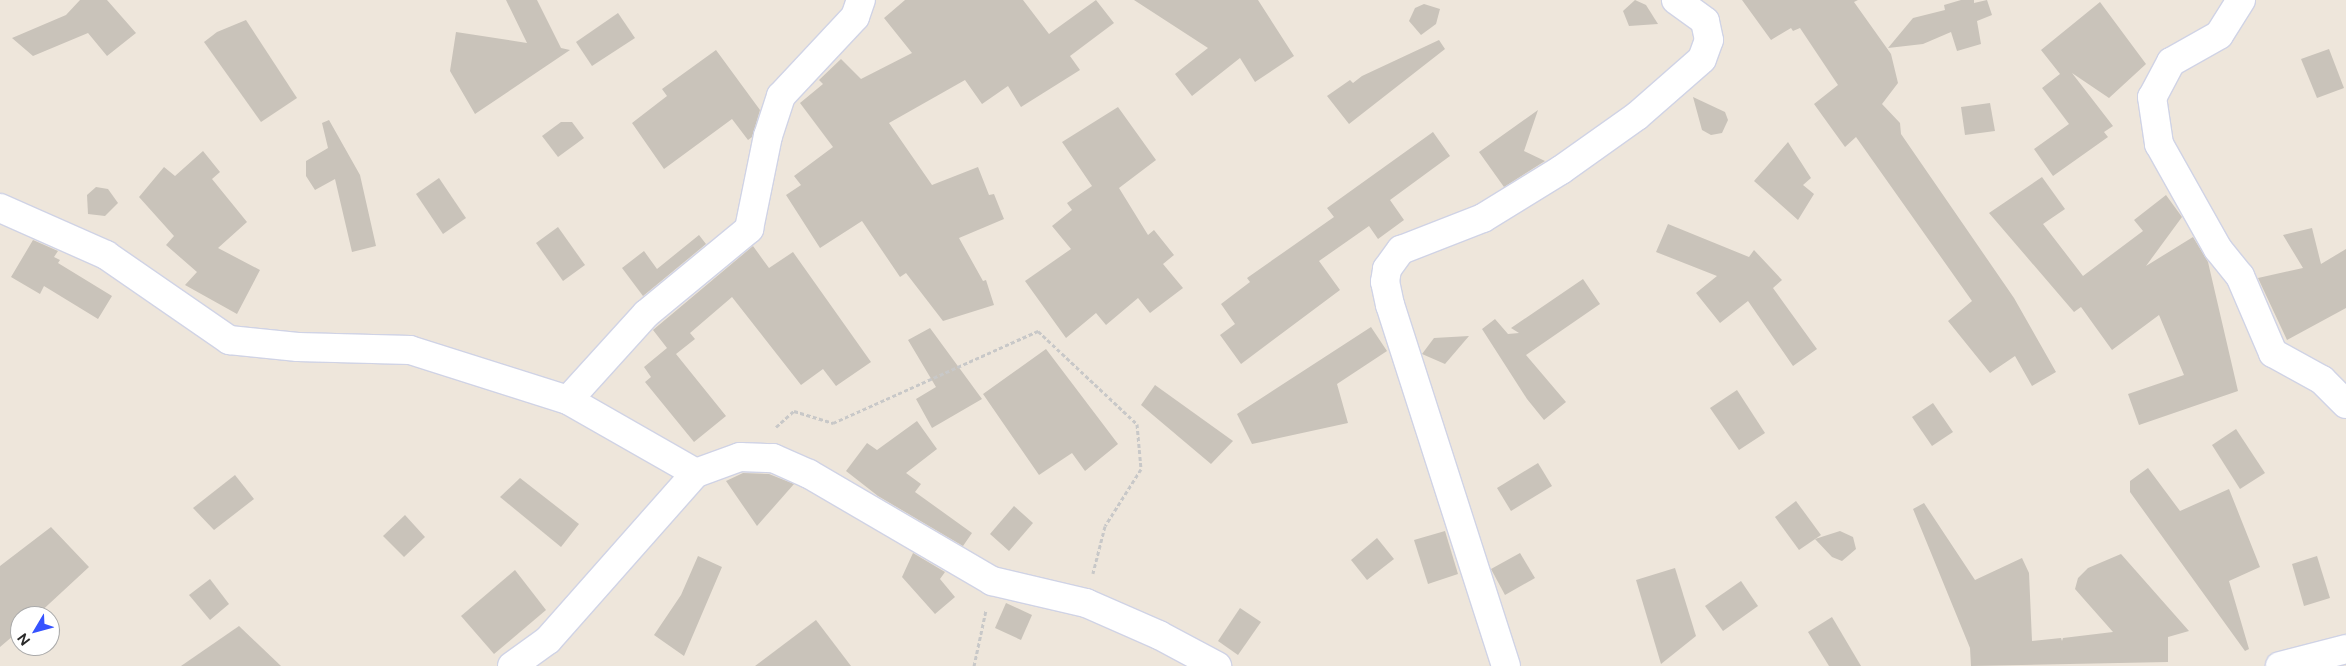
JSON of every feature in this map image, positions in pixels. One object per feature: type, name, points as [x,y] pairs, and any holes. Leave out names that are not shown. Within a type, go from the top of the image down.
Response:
[{"type":"street","points":[[568,400],[646,314],[749,229],[768,136],[781,96],[856,17],[861,0]]},
{"type":"street","points":[[1506,666],[1390,305],[1385,282],[1387,269],[1402,250],[1483,218],[1561,170],[1637,116],[1702,59],[1709,40],[1704,21],[1676,0]]},
{"type":"street","points":[[2241,0],[2219,35],[2171,62],[2152,97],[2159,144],[2218,250],[2240,276],[2273,353],[2322,380],[2346,404]]},
{"type":"street","points":[[0,208],[106,255],[229,340],[298,347],[410,350],[568,400],[696,473]]},
{"type":"street","points":[[512,666],[548,640],[696,473],[740,457],[773,458],[809,474],[992,581],[1086,603],[1159,635],[1217,666]]},
{"type":"street","points":[[2280,666],[2346,649]]},
{"type":"path","points":[[740,457],[794,412],[833,423],[1038,331],[1137,424],[1141,469],[1105,526],[1086,603]]},
{"type":"path","points":[[974,666],[992,581]]},
{"type":"building","points":[[80,0],[107,0],[136,33],[107,56],[88,33],[33,56],[12,38],[66,15]]},
{"type":"building","points":[[506,0],[537,0],[561,48],[570,50],[475,114],[450,71],[456,32],[527,43]]},
{"type":"building","points":[[905,0],[1023,0],[1049,34],[1096,0],[1114,23],[1070,56],[1080,70],[1021,107],[1008,86],[982,104],[965,80],[889,123],[932,185],[978,167],[989,195],[994,194],[1004,219],[959,238],[983,281],[986,280],[994,305],[943,321],[906,273],[900,277],[862,221],[820,248],[786,195],[801,185],[794,176],[833,147],[800,103],[823,84],[819,80],[841,59],[861,79],[912,53],[884,18]]},
{"type":"building","points":[[1134,0],[1258,0],[1294,56],[1255,82],[1240,58],[1192,96],[1175,74],[1208,48]]},
{"type":"building","points":[[1635,0],[1646,5],[1658,24],[1629,26],[1623,11]]},
{"type":"building","points":[[1742,0],[1858,0],[1854,2],[1891,54],[1898,83],[1882,104],[1900,123],[1901,134],[2014,298],[2056,372],[2032,386],[2015,356],[1990,373],[1948,321],[1972,301],[1856,137],[1845,147],[1814,104],[1838,85],[1800,28],[1793,31],[1791,28],[1771,40]]},
{"type":"building","points":[[1961,0],[1974,0],[1974,3],[1987,0],[1992,15],[1977,21],[1981,44],[1957,51],[1951,32],[1923,44],[1888,48],[1913,18],[1945,10],[1944,5]]},
{"type":"building","points":[[2100,2],[2146,64],[2109,98],[2072,73],[2113,126],[2104,132],[2108,137],[2053,176],[2034,149],[2069,124],[2042,88],[2060,74],[2041,50]]},
{"type":"building","points":[[1424,4],[1440,9],[1436,24],[1421,35],[1409,21],[1415,8]]},
{"type":"building","points":[[618,13],[635,38],[592,66],[576,42]]},
{"type":"building","points":[[246,20],[297,98],[261,122],[204,42],[217,32]]},
{"type":"building","points":[[1439,40],[1445,49],[1349,124],[1327,96],[1350,80],[1353,83],[1362,76]]},
{"type":"building","points":[[2329,49],[2344,88],[2317,98],[2301,59]]},
{"type":"building","points":[[716,50],[760,110],[752,137],[748,140],[732,119],[664,169],[632,123],[667,96],[662,89]]},
{"type":"building","points":[[1693,97],[1725,112],[1728,120],[1722,133],[1711,135],[1702,130]]},
{"type":"building","points":[[1990,103],[1995,131],[1965,135],[1961,107]]},
{"type":"building","points":[[1118,107],[1156,160],[1119,188],[1148,235],[1154,230],[1174,255],[1163,264],[1183,288],[1150,313],[1138,298],[1106,325],[1096,313],[1066,338],[1025,281],[1071,249],[1052,226],[1072,210],[1067,203],[1092,186],[1062,142]]},
{"type":"building","points":[[1538,110],[1524,151],[1545,161],[1504,187],[1479,152]]},
{"type":"building","points":[[329,120],[360,175],[376,246],[352,252],[335,179],[315,190],[306,176],[306,161],[328,148],[322,123]]},
{"type":"building","points":[[561,122],[572,122],[584,138],[558,157],[542,136]]},
{"type":"building","points":[[1433,132],[1450,156],[1390,200],[1404,220],[1378,239],[1369,226],[1319,261],[1340,290],[1241,364],[1220,335],[1235,324],[1221,304],[1250,282],[1247,278],[1334,217],[1327,208]]},
{"type":"building","points":[[1788,142],[1811,178],[1803,185],[1814,194],[1798,220],[1754,181]]},
{"type":"building","points":[[203,151],[220,172],[212,179],[247,222],[218,248],[260,270],[237,314],[185,285],[197,272],[166,245],[174,236],[139,197],[164,167],[175,176]]},
{"type":"building","points":[[2042,177],[2065,209],[2043,224],[2083,276],[2143,231],[2134,220],[2166,195],[2182,217],[2146,266],[2193,237],[2208,262],[2238,391],[2139,425],[2128,394],[2184,375],[2159,315],[2112,350],[2081,307],[2074,312],[1989,213]]},
{"type":"building","points":[[439,178],[466,218],[443,234],[416,194]]},
{"type":"building","points":[[96,187],[108,189],[118,203],[105,216],[88,214],[87,195]]},
{"type":"building","points":[[1668,224],[1749,257],[1754,250],[1782,280],[1773,288],[1817,349],[1793,366],[1748,301],[1720,323],[1696,293],[1717,276],[1656,252]]},
{"type":"building","points":[[558,227],[585,265],[563,281],[536,243]]},
{"type":"building","points":[[2312,228],[2321,264],[2346,249],[2346,308],[2287,340],[2258,278],[2303,268],[2283,235]]},
{"type":"building","points":[[699,235],[706,244],[643,296],[622,268],[644,251],[657,269]]},
{"type":"building","points":[[33,240],[58,251],[54,257],[60,260],[58,263],[112,296],[98,319],[44,286],[40,294],[11,277]]},
{"type":"building","points":[[753,246],[769,268],[793,252],[871,362],[836,386],[823,369],[801,385],[732,297],[690,333],[695,339],[676,354],[726,416],[694,442],[645,382],[651,377],[644,367],[667,348],[653,330]]},
{"type":"building","points":[[1583,279],[1600,304],[1526,355],[1566,402],[1544,420],[1527,399],[1482,329],[1495,319],[1508,334],[1519,333],[1511,328]]},
{"type":"building","points":[[1371,327],[1387,351],[1337,384],[1348,423],[1252,444],[1237,414]]},
{"type":"building","points":[[930,328],[982,399],[932,428],[916,399],[936,387],[908,340]]},
{"type":"building","points":[[1469,336],[1445,364],[1422,354],[1434,338]]},
{"type":"building","points":[[1046,349],[1118,444],[1085,471],[1072,453],[1039,475],[983,394]]},
{"type":"building","points":[[1155,385],[1233,441],[1211,464],[1141,405]]},
{"type":"building","points":[[1737,390],[1765,433],[1739,450],[1710,408]]},
{"type":"building","points":[[1933,403],[1953,432],[1932,446],[1912,417]]},
{"type":"building","points":[[917,421],[937,449],[906,473],[921,484],[915,492],[972,533],[963,546],[878,496],[846,471],[867,443],[877,450]]},
{"type":"building","points":[[2236,429],[2265,473],[2240,489],[2212,445]]},
{"type":"building","points":[[1538,463],[1552,486],[1511,511],[1497,488]]},
{"type":"building","points":[[2148,468],[2180,511],[2229,489],[2260,567],[2229,581],[2249,649],[2245,651],[2130,492],[2130,481]]},
{"type":"building","points":[[743,473],[769,474],[794,484],[757,526],[726,481]]},
{"type":"building","points":[[235,475],[254,499],[214,530],[193,508]]},
{"type":"building","points":[[520,478],[579,524],[561,547],[500,497]]},
{"type":"building","points":[[1796,501],[1821,535],[1799,550],[1775,517]]},
{"type":"building","points":[[1924,503],[1975,580],[2022,558],[2029,573],[2032,641],[2061,638],[2062,641],[2063,638],[2113,632],[2075,589],[2078,578],[2088,568],[2121,554],[2189,631],[2168,637],[2168,662],[1971,666],[1970,648],[1913,509]]},
{"type":"building","points":[[1014,506],[1033,523],[1009,551],[990,534]]},
{"type":"building","points":[[405,515],[425,537],[404,557],[383,536]]},
{"type":"building","points":[[51,527],[89,567],[47,606],[10,606],[10,638],[0,647],[0,566]]},
{"type":"building","points":[[1445,531],[1458,574],[1428,584],[1414,540]]},
{"type":"building","points":[[1840,531],[1853,537],[1856,549],[1842,561],[1832,557],[1815,539]]},
{"type":"building","points":[[1377,538],[1394,559],[1367,580],[1351,560]]},
{"type":"building","points":[[913,553],[945,572],[940,579],[955,597],[935,614],[902,577]]},
{"type":"building","points":[[1520,553],[1535,578],[1505,595],[1491,569]]},
{"type":"building","points":[[698,556],[722,567],[684,656],[654,635],[681,595]]},
{"type":"building","points":[[2317,556],[2330,598],[2304,606],[2292,564]]},
{"type":"building","points":[[1675,568],[1696,636],[1661,664],[1636,580]]},
{"type":"building","points":[[515,570],[546,610],[494,654],[461,616]]},
{"type":"building","points":[[210,579],[229,604],[210,620],[189,595]]},
{"type":"building","points":[[1741,581],[1758,606],[1723,631],[1705,606]]},
{"type":"building","points":[[1006,603],[1032,615],[1021,640],[995,628]]},
{"type":"building","points":[[1240,608],[1261,622],[1238,655],[1218,641]]},
{"type":"building","points":[[1832,617],[1861,666],[1829,666],[1808,632]]},
{"type":"building","points":[[816,620],[851,666],[755,666]]},
{"type":"building","points":[[239,626],[281,666],[181,666]]}]
